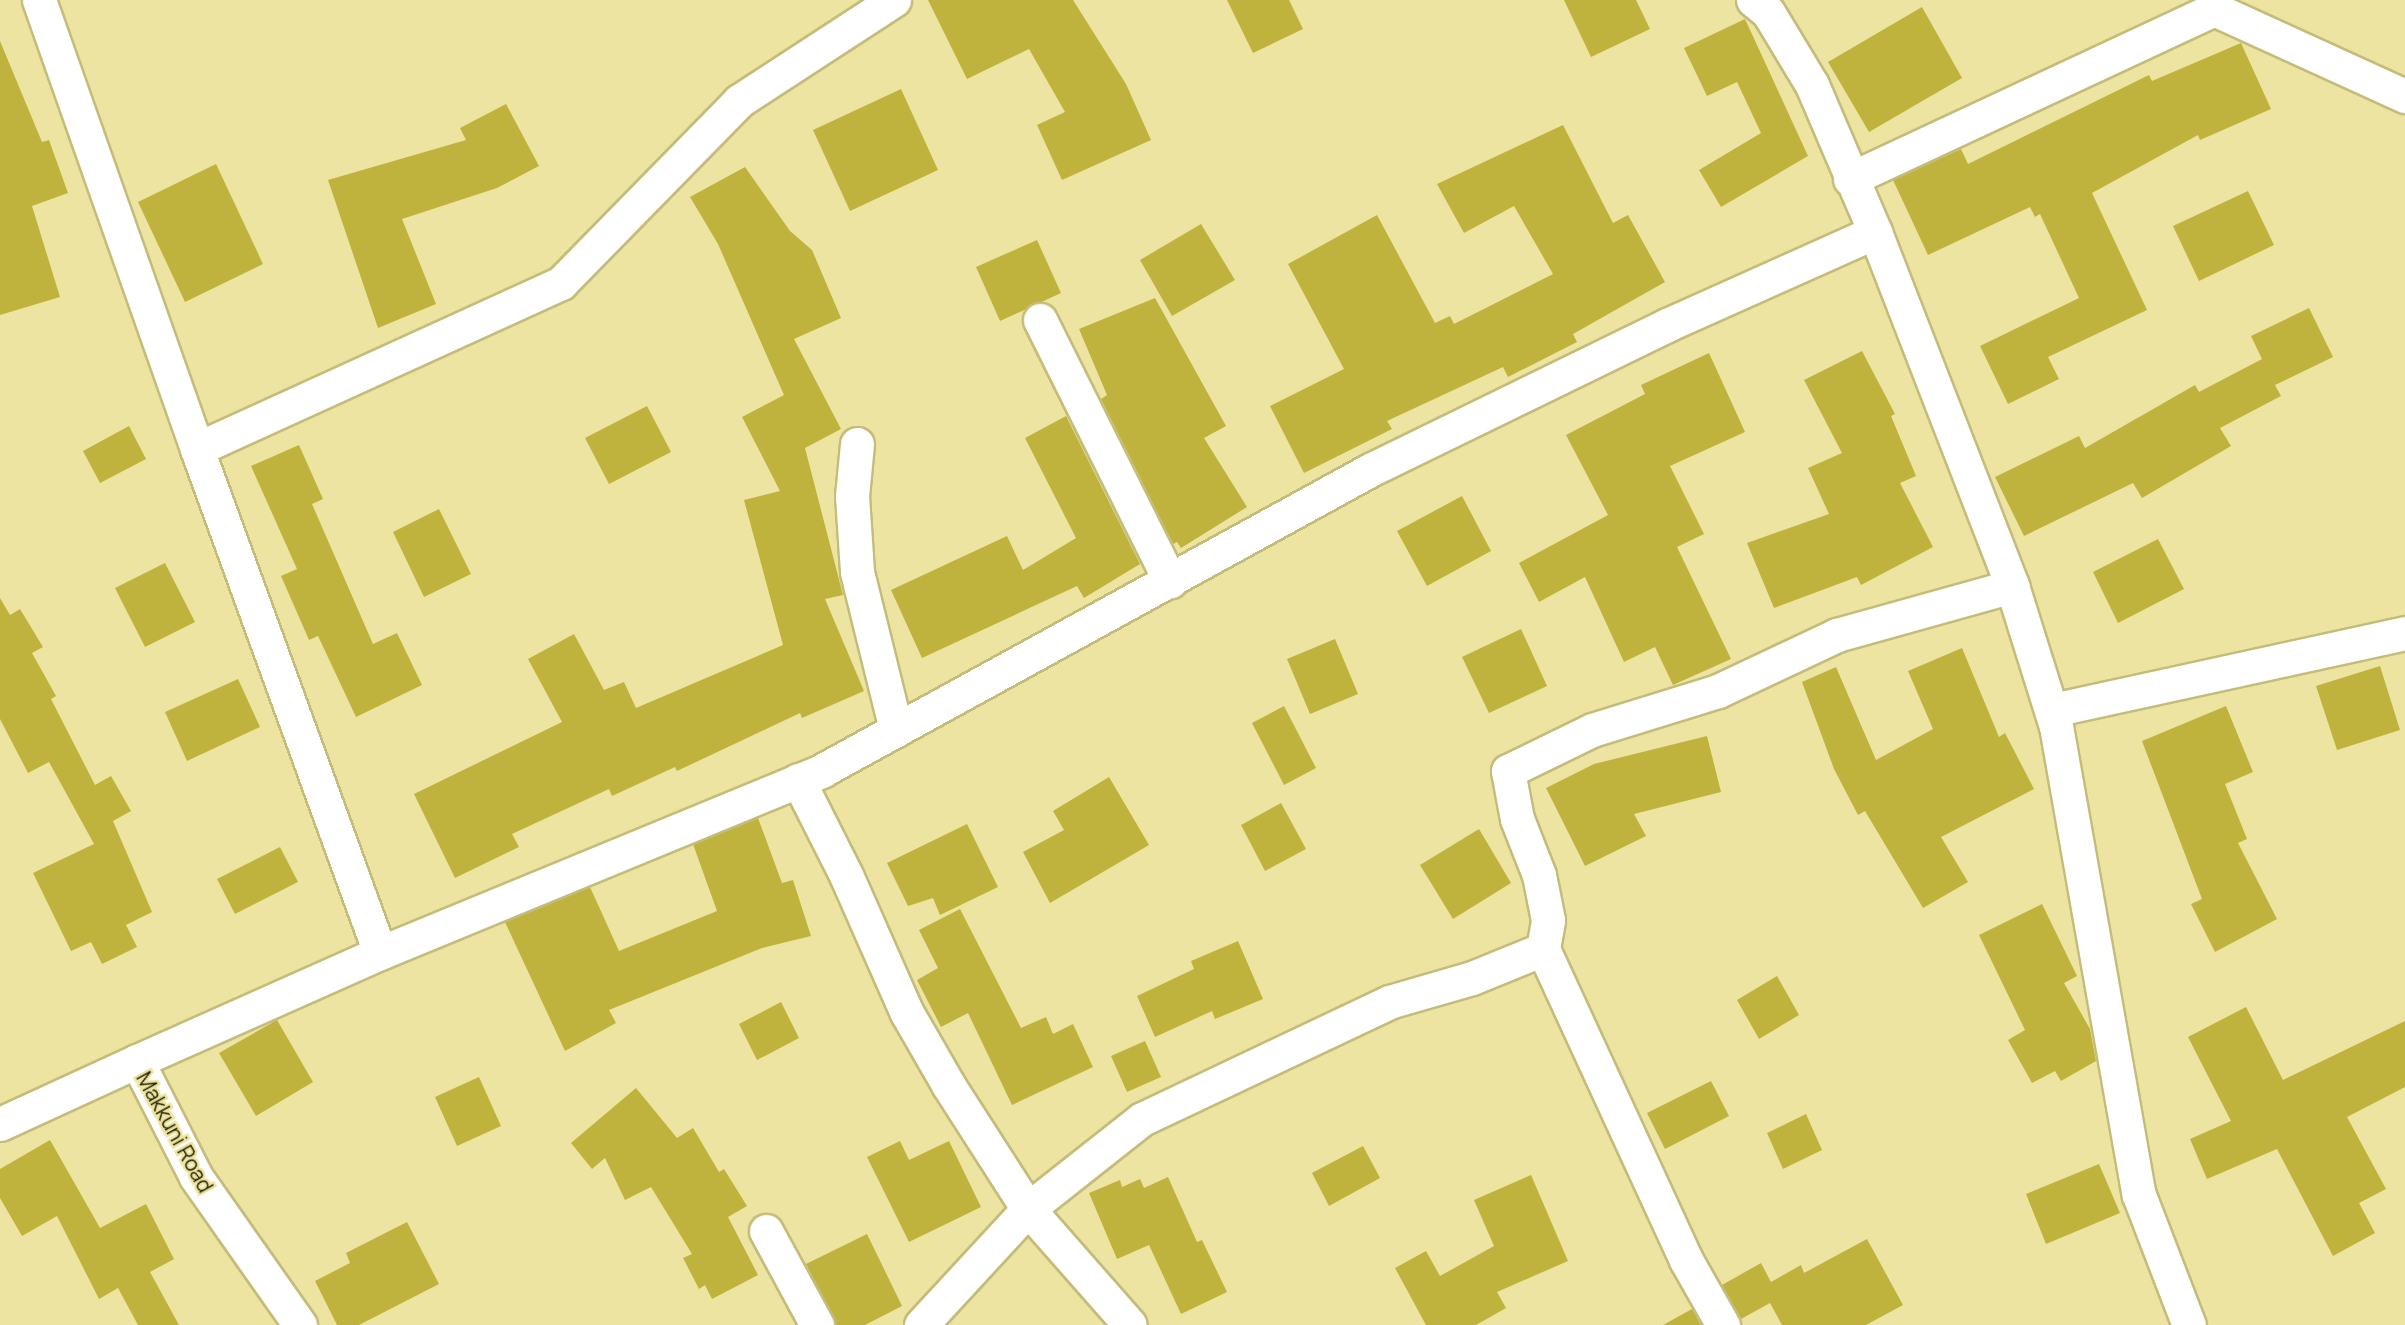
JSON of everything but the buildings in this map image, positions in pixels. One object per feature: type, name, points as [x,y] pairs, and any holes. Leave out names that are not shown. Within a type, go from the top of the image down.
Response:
[{"type":"street","points":[[39,0],[197,449],[380,953]]},
{"type":"street","points":[[197,449],[561,283],[739,101],[894,0]]},
{"type":"street","points":[[1753,0],[1768,12],[1812,85],[1850,179],[1875,232],[2012,586],[2052,710],[2139,1195],[2189,1325]]},
{"type":"street","points":[[1850,179],[2214,9],[2405,96]]},
{"type":"street","points":[[136,1061],[380,953],[798,780],[896,730],[1370,470],[1667,325],[1875,232]]},
{"type":"street","points":[[1040,320],[1170,581]]},
{"type":"street","points":[[857,444],[852,496],[857,572],[896,730]]},
{"type":"street","points":[[1723,1325],[1686,1260],[1544,949],[1548,920],[1539,875],[1517,819],[1508,771],[1592,730],[1718,691],[1837,635],[2012,586]]},
{"type":"street","points":[[2052,710],[2405,633]]},
{"type":"street","points":[[798,780],[841,863],[907,1013],[1028,1209],[1130,1325]]},
{"type":"street","points":[[921,1325],[1028,1209],[1142,1119],[1389,1002],[1472,978],[1544,949]]},
{"type":"street","name":"Makkuni Road","points":[[0,1124],[136,1061],[196,1177],[300,1325]]},
{"type":"street","points":[[766,1231],[817,1325]]}]
